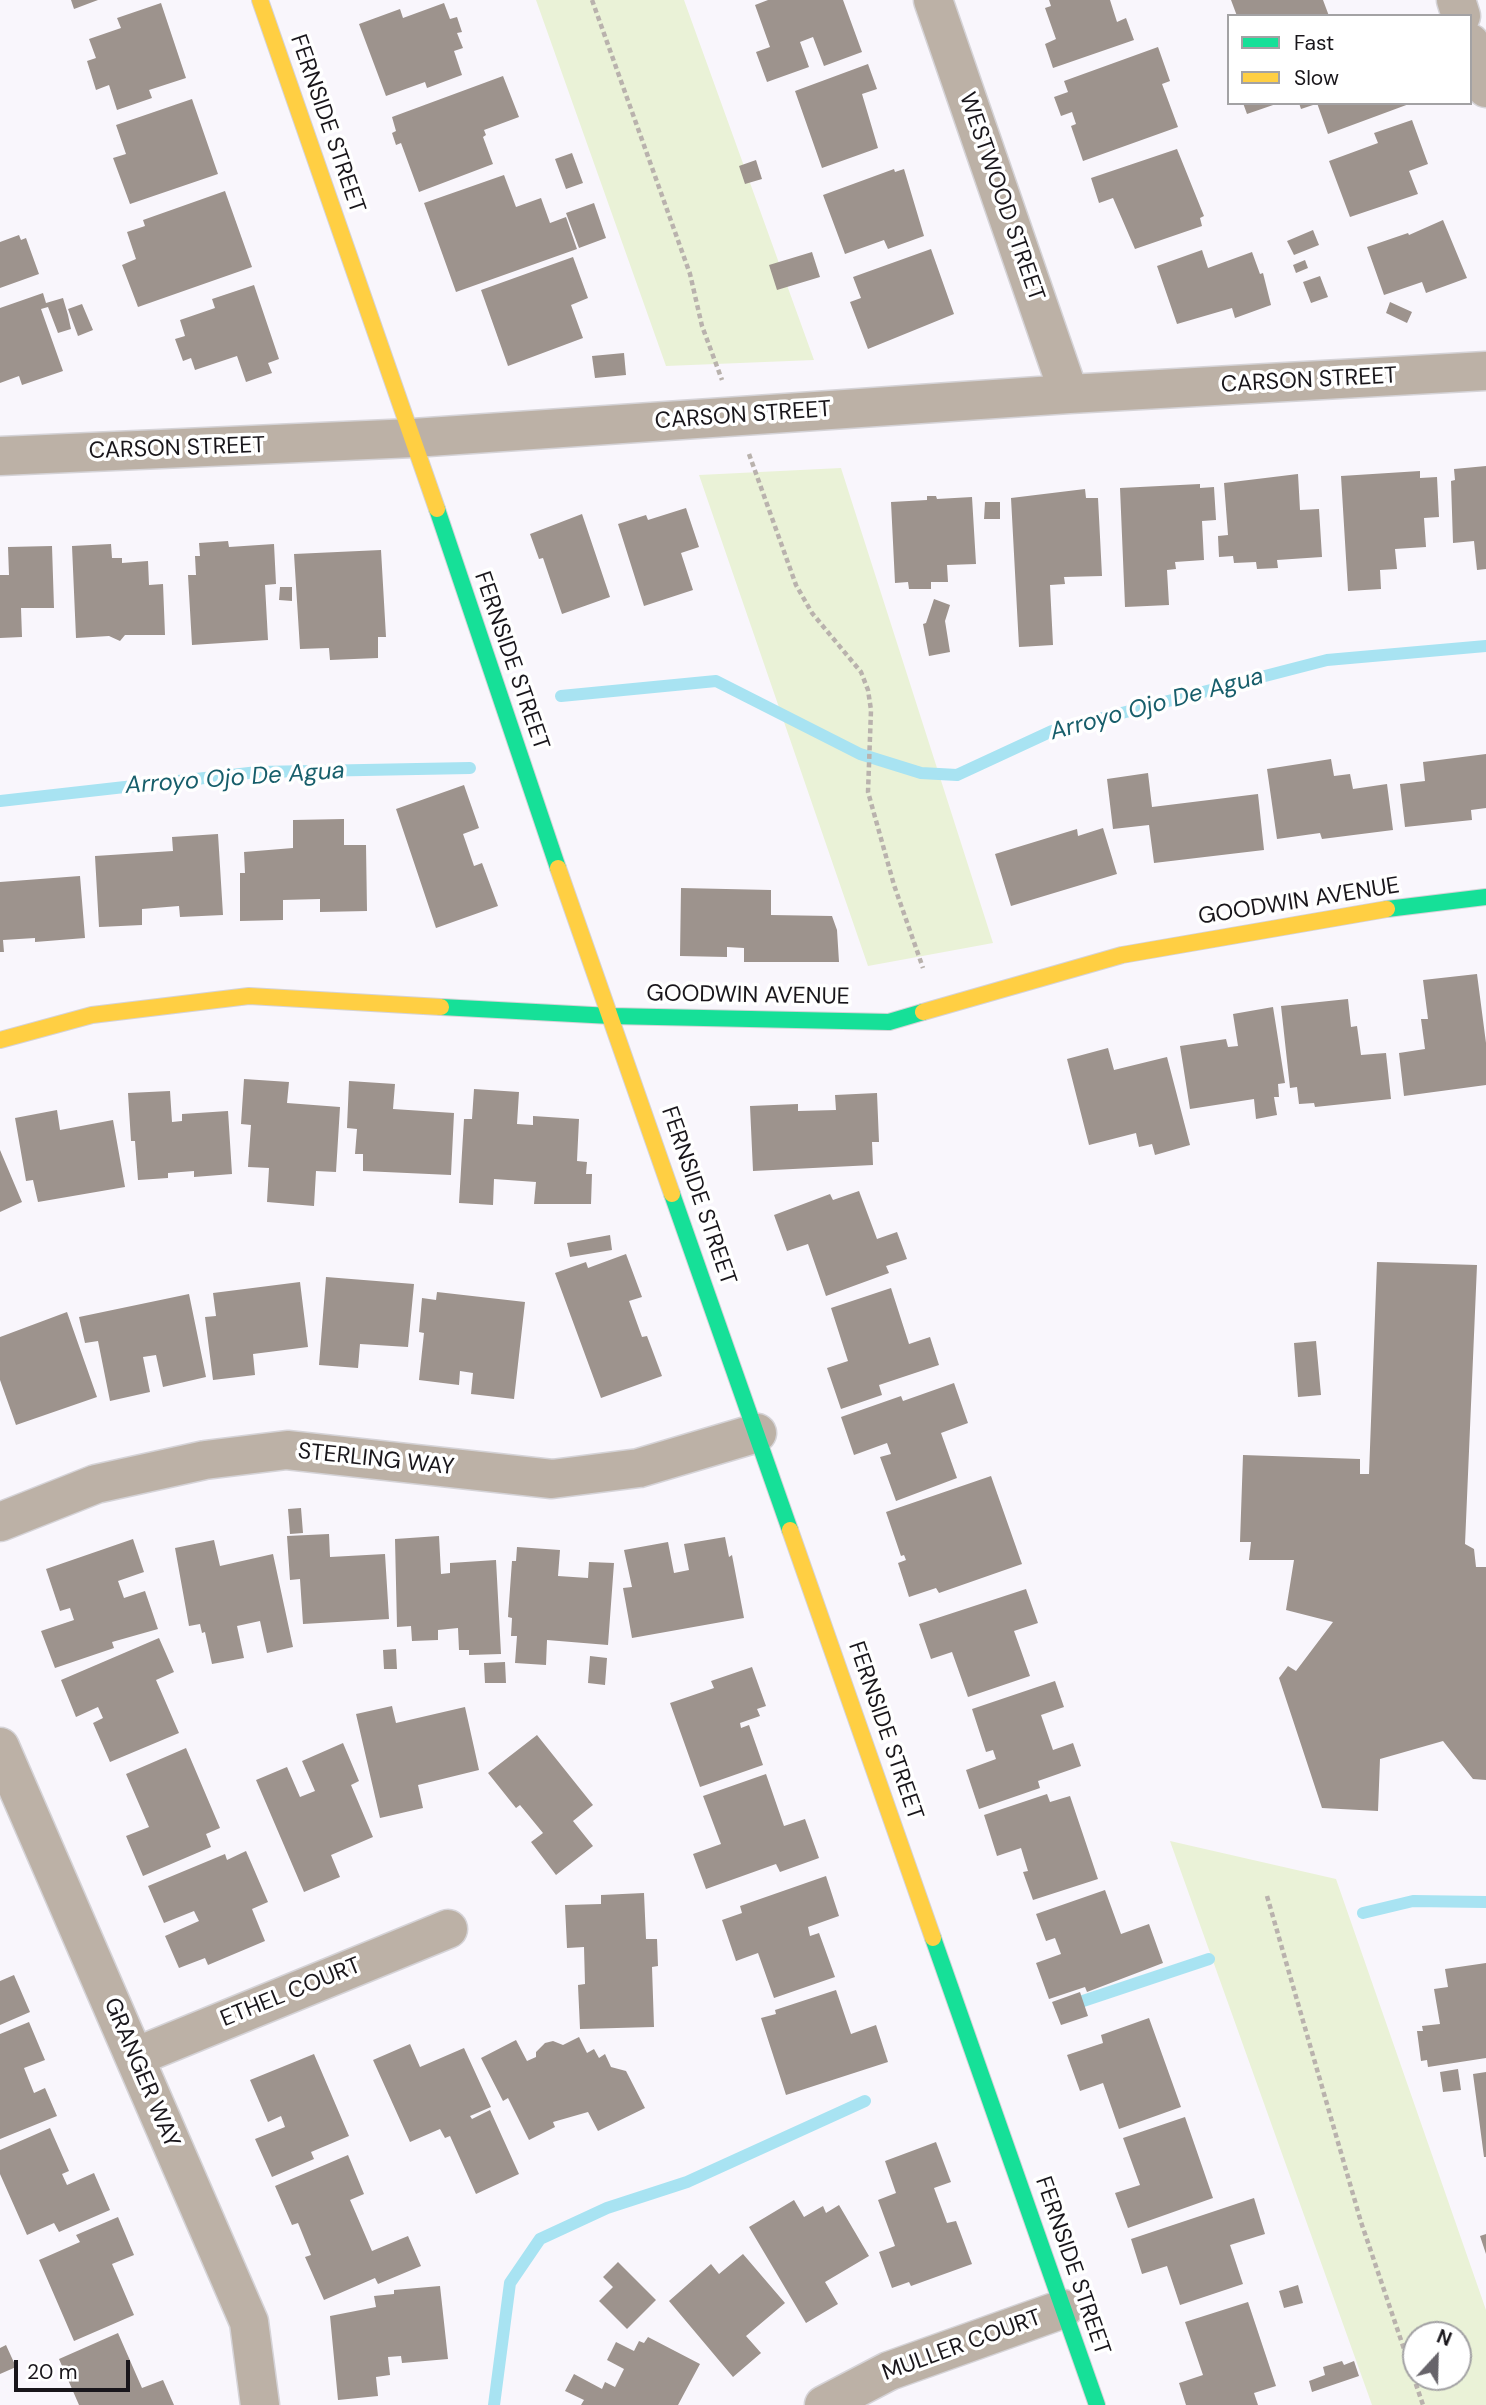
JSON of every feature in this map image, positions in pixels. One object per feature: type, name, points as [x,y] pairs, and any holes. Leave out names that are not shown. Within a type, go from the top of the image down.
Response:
[{"type":"street","name":"FERNSIDE STREET","points":[[260,0],[413,438],[553,855],[1097,2405]]},
{"type":"street","name":"WESTWOOD STREET","points":[[933,0],[1069,394]]},
{"type":"street","points":[[1472,49],[1486,88]]},
{"type":"street","name":"CARSON STREET","points":[[0,456],[413,438],[1069,394],[1486,371]]},
{"type":"street","name":"GOODWIN AVENUE","points":[[0,1040],[92,1015],[249,996],[611,1016],[889,1022],[1122,955],[1354,913],[1486,897]]},
{"type":"street","name":"STERLING WAY","points":[[0,1522],[96,1484],[205,1460],[287,1450],[552,1479],[639,1468],[757,1433]]},
{"type":"street","name":"GRANGER WAY","points":[[0,1747],[249,2322],[260,2405]]},
{"type":"street","name":"ETHEL COURT","points":[[135,2057],[448,1929]]},
{"type":"street","name":"MULLER COURT","points":[[824,2405],[889,2371],[1063,2309]]},
{"type":"path","points":[[592,0],[690,274],[702,326],[796,585],[812,613],[861,672],[869,690],[867,792],[923,968]]},
{"type":"path","points":[[1267,1896],[1357,2210],[1423,2405]]},
{"type":"green space","points":[[536,0],[684,0],[814,360],[666,366]]},
{"type":"green space","points":[[841,468],[993,943],[868,966],[699,475]]},
{"type":"green space","points":[[1170,1841],[1336,1879],[1486,2310],[1486,2405],[1372,2405]]},
{"type":"building","points":[[71,0],[98,0],[74,9]]},
{"type":"building","points":[[768,0],[843,0],[862,52],[824,66],[813,37],[800,42],[809,67],[767,82],[756,52],[770,47],[755,5]]},
{"type":"building","points":[[1049,0],[1110,0],[1117,22],[1126,18],[1134,40],[1053,68],[1045,44],[1056,39],[1045,8],[1051,6]]},
{"type":"building","points":[[1231,0],[1323,0],[1328,14],[1236,14]]},
{"type":"building","points":[[161,3],[186,78],[149,90],[152,98],[117,110],[109,85],[96,90],[87,61],[96,58],[89,39],[121,28],[117,18]]},
{"type":"building","points":[[444,3],[450,19],[457,17],[462,32],[457,33],[463,48],[454,51],[462,75],[427,88],[425,82],[386,96],[359,24],[400,9],[403,18]]},
{"type":"building","points":[[1158,47],[1170,81],[1162,84],[1178,127],[1083,161],[1071,126],[1076,124],[1072,112],[1061,116],[1054,97],[1068,92],[1064,81]]},
{"type":"building","points":[[868,64],[877,89],[862,94],[878,148],[822,168],[795,91]]},
{"type":"building","points":[[503,76],[519,117],[484,130],[486,135],[483,137],[493,164],[419,192],[401,143],[396,145],[392,133],[396,131],[392,117]]},
{"type":"building","points":[[192,99],[218,174],[130,204],[113,158],[126,154],[116,125]]},
{"type":"building","points":[[1244,105],[1273,105],[1247,114]]},
{"type":"building","points":[[1318,105],[1406,105],[1328,134]]},
{"type":"building","points":[[1412,120],[1428,164],[1409,171],[1418,194],[1350,217],[1329,161],[1378,143],[1374,133]]},
{"type":"building","points":[[1177,149],[1204,216],[1200,218],[1202,226],[1135,249],[1113,198],[1099,203],[1091,178]]},
{"type":"building","points":[[572,153],[583,183],[566,189],[555,159]]},
{"type":"building","points":[[756,160],[762,179],[745,184],[739,166]]},
{"type":"building","points":[[894,169],[895,172],[904,169],[924,236],[888,249],[884,240],[845,254],[823,195]]},
{"type":"building","points":[[504,175],[516,207],[541,198],[550,223],[566,217],[577,249],[456,292],[424,203]]},
{"type":"building","points":[[225,191],[252,267],[138,307],[122,265],[136,259],[127,232],[145,226],[143,220]]},
{"type":"building","points":[[594,203],[606,238],[579,248],[566,213]]},
{"type":"building","points":[[1443,220],[1467,278],[1426,293],[1422,282],[1384,295],[1367,247],[1408,233],[1409,235]]},
{"type":"building","points":[[1313,230],[1319,245],[1294,255],[1287,241]]},
{"type":"building","points":[[19,235],[21,240],[26,238],[39,274],[0,288],[0,242]]},
{"type":"building","points":[[931,249],[954,314],[868,349],[850,302],[861,298],[853,277]]},
{"type":"building","points":[[1202,250],[1208,268],[1252,252],[1260,274],[1263,273],[1271,305],[1235,318],[1232,308],[1177,324],[1157,266]]},
{"type":"building","points":[[812,252],[820,277],[777,290],[769,265]]},
{"type":"building","points":[[573,257],[588,298],[571,305],[583,338],[508,366],[481,290]]},
{"type":"building","points":[[1305,260],[1308,268],[1296,273],[1293,265]]},
{"type":"building","points":[[1320,276],[1328,297],[1311,303],[1303,282]]},
{"type":"building","points":[[254,285],[279,359],[268,363],[272,373],[246,382],[237,356],[195,370],[191,358],[183,361],[175,339],[185,336],[180,320],[215,308],[212,299]]},
{"type":"building","points":[[43,293],[46,303],[63,298],[68,315],[71,329],[58,333],[48,307],[41,309],[63,371],[22,385],[19,376],[0,383],[0,308]]},
{"type":"building","points":[[1390,302],[1412,312],[1407,323],[1386,313]]},
{"type":"building","points":[[82,304],[93,330],[78,336],[68,309]]},
{"type":"building","points":[[624,353],[626,375],[595,378],[592,356]]},
{"type":"building","points":[[1486,466],[1486,569],[1477,570],[1474,541],[1453,543],[1451,481],[1455,480],[1454,469]]},
{"type":"building","points":[[1420,471],[1420,478],[1437,477],[1439,517],[1424,518],[1426,547],[1395,549],[1397,569],[1380,570],[1381,589],[1348,591],[1341,476]]},
{"type":"building","points":[[1298,474],[1300,510],[1319,509],[1322,557],[1277,560],[1278,568],[1257,569],[1256,562],[1234,563],[1233,556],[1219,557],[1218,536],[1228,535],[1224,483]]},
{"type":"building","points":[[1200,484],[1200,488],[1214,487],[1216,520],[1202,521],[1204,560],[1175,562],[1176,569],[1167,570],[1169,605],[1125,607],[1120,488]]},
{"type":"building","points":[[1085,489],[1086,498],[1098,498],[1102,576],[1064,577],[1065,584],[1050,585],[1053,645],[1019,647],[1011,498]]},
{"type":"building","points":[[927,496],[936,496],[937,499],[972,497],[976,564],[947,565],[948,582],[931,582],[931,589],[909,589],[908,582],[895,583],[891,502],[927,500]]},
{"type":"building","points":[[985,502],[1000,502],[1000,519],[984,519]]},
{"type":"building","points":[[686,508],[699,547],[681,553],[693,590],[644,606],[618,524],[646,515],[648,520]]},
{"type":"building","points":[[582,514],[610,597],[562,614],[543,558],[539,559],[530,534]]},
{"type":"building","points":[[228,541],[229,547],[274,544],[276,584],[265,585],[268,640],[192,645],[188,575],[196,575],[195,556],[200,556],[199,543]]},
{"type":"building","points":[[111,544],[112,558],[122,558],[122,563],[148,561],[149,585],[163,584],[165,635],[125,635],[120,641],[109,636],[76,638],[72,546]]},
{"type":"building","points":[[52,546],[54,608],[21,608],[22,637],[0,638],[0,575],[9,575],[8,547]]},
{"type":"building","points":[[381,550],[386,637],[378,637],[378,658],[330,660],[329,648],[300,649],[294,554]]},
{"type":"building","points":[[280,587],[292,587],[292,601],[279,600]]},
{"type":"building","points":[[934,599],[950,605],[945,621],[950,652],[929,656],[923,624],[926,623]]},
{"type":"building","points":[[1486,754],[1486,808],[1471,810],[1472,820],[1405,827],[1400,784],[1425,781],[1423,762]]},
{"type":"building","points":[[1331,759],[1334,776],[1350,774],[1353,789],[1387,784],[1393,830],[1322,839],[1320,833],[1277,839],[1267,769]]},
{"type":"building","points":[[1148,773],[1152,807],[1258,794],[1264,850],[1154,863],[1149,825],[1113,829],[1107,779]]},
{"type":"building","points":[[464,785],[479,828],[463,834],[474,866],[482,863],[498,906],[436,928],[396,809]]},
{"type":"building","points":[[344,819],[344,845],[366,845],[367,911],[320,912],[320,899],[283,900],[283,920],[240,921],[240,873],[245,873],[244,852],[293,848],[293,820]]},
{"type":"building","points":[[1103,828],[1117,874],[1011,906],[995,854],[1077,829],[1078,836]]},
{"type":"building","points":[[218,834],[223,915],[180,917],[179,906],[142,909],[142,925],[99,927],[95,856],[173,851],[172,837]]},
{"type":"building","points":[[80,876],[85,938],[35,942],[35,938],[3,940],[4,952],[0,952],[0,882]]},
{"type":"building","points":[[681,888],[771,890],[771,915],[832,916],[837,930],[839,962],[744,962],[744,948],[727,947],[727,957],[680,956]]},
{"type":"building","points":[[1477,974],[1486,1043],[1486,1085],[1404,1096],[1399,1053],[1425,1049],[1421,1019],[1428,1019],[1423,980]]},
{"type":"building","points":[[1348,999],[1351,1027],[1357,1026],[1361,1055],[1386,1053],[1391,1099],[1315,1107],[1314,1103],[1299,1104],[1297,1087],[1290,1088],[1281,1006]]},
{"type":"building","points":[[1273,1007],[1285,1083],[1278,1084],[1279,1097],[1274,1097],[1277,1115],[1256,1119],[1254,1099],[1190,1109],[1180,1046],[1226,1039],[1228,1047],[1238,1046],[1233,1014]]},
{"type":"building","points":[[1108,1048],[1114,1070],[1167,1057],[1190,1145],[1155,1155],[1152,1144],[1139,1147],[1136,1133],[1089,1145],[1067,1059]]},
{"type":"building","points":[[244,1079],[289,1082],[287,1103],[340,1107],[336,1172],[316,1171],[314,1206],[267,1202],[269,1168],[248,1167],[251,1125],[241,1124]]},
{"type":"building","points":[[349,1081],[395,1084],[393,1109],[454,1113],[451,1175],[363,1171],[363,1154],[355,1154],[357,1129],[347,1128]]},
{"type":"building","points":[[474,1089],[519,1092],[517,1124],[533,1125],[533,1116],[579,1119],[577,1161],[587,1162],[586,1174],[592,1174],[591,1204],[534,1204],[536,1182],[494,1179],[493,1205],[459,1203],[464,1119],[472,1119]]},
{"type":"building","points":[[170,1091],[172,1122],[182,1121],[182,1114],[228,1111],[232,1174],[194,1177],[194,1171],[168,1173],[168,1178],[138,1180],[135,1141],[131,1141],[128,1093]]},
{"type":"building","points":[[877,1093],[879,1142],[872,1142],[873,1165],[753,1171],[750,1106],[798,1104],[798,1111],[836,1110],[835,1095]]},
{"type":"building","points":[[57,1110],[60,1130],[113,1120],[125,1187],[38,1202],[33,1180],[26,1181],[15,1118]]},
{"type":"building","points":[[0,1150],[22,1202],[0,1212]]},
{"type":"building","points":[[859,1191],[877,1239],[897,1232],[907,1259],[886,1266],[889,1273],[826,1296],[808,1244],[787,1251],[774,1215],[830,1194],[833,1200]]},
{"type":"building","points":[[610,1235],[612,1250],[570,1257],[567,1243]]},
{"type":"building","points":[[626,1254],[642,1297],[629,1301],[642,1337],[647,1336],[662,1376],[601,1398],[555,1273],[586,1262],[588,1268]]},
{"type":"building","points":[[1377,1262],[1477,1265],[1465,1544],[1474,1549],[1476,1567],[1486,1567],[1486,1780],[1473,1779],[1443,1741],[1380,1759],[1378,1811],[1322,1808],[1279,1678],[1288,1666],[1296,1671],[1333,1622],[1286,1610],[1294,1560],[1249,1560],[1251,1542],[1240,1542],[1243,1455],[1360,1459],[1360,1474],[1369,1474]]},
{"type":"building","points":[[326,1277],[414,1284],[408,1347],[360,1344],[358,1368],[319,1365]]},
{"type":"building","points":[[300,1282],[308,1347],[253,1354],[255,1375],[213,1380],[205,1317],[216,1316],[213,1293]]},
{"type":"building","points":[[891,1288],[909,1344],[930,1337],[939,1365],[879,1385],[882,1395],[841,1409],[827,1368],[848,1361],[831,1308]]},
{"type":"building","points":[[437,1292],[525,1302],[514,1399],[471,1394],[473,1373],[460,1371],[459,1385],[419,1380],[424,1333],[419,1332],[422,1298],[436,1300]]},
{"type":"building","points":[[189,1294],[206,1377],[163,1387],[156,1355],[143,1357],[150,1392],[110,1401],[98,1341],[85,1343],[79,1317]]},
{"type":"building","points":[[67,1312],[97,1397],[16,1425],[0,1380],[0,1337]]},
{"type":"building","points":[[1316,1341],[1321,1395],[1298,1397],[1294,1343]]},
{"type":"building","points":[[954,1383],[968,1423],[941,1433],[957,1478],[896,1501],[880,1457],[891,1454],[887,1443],[854,1455],[841,1417],[901,1396],[903,1401]]},
{"type":"building","points":[[991,1476],[1022,1564],[939,1593],[936,1588],[909,1597],[898,1563],[906,1560],[904,1555],[901,1556],[886,1512]]},
{"type":"building","points":[[301,1508],[303,1533],[290,1534],[288,1509]]},
{"type":"building","points":[[329,1534],[330,1557],[385,1554],[389,1619],[303,1624],[300,1579],[290,1580],[287,1536]]},
{"type":"building","points":[[439,1536],[441,1574],[450,1573],[450,1563],[496,1560],[501,1654],[469,1655],[469,1650],[459,1650],[458,1628],[438,1630],[438,1640],[412,1641],[411,1626],[397,1627],[395,1539]]},
{"type":"building","points":[[725,1537],[729,1557],[732,1555],[744,1618],[632,1638],[623,1588],[632,1587],[624,1550],[668,1542],[674,1573],[689,1570],[684,1544]]},
{"type":"building","points":[[133,1539],[144,1572],[118,1581],[124,1598],[145,1591],[158,1629],[112,1642],[114,1648],[55,1668],[41,1631],[74,1620],[70,1608],[60,1611],[46,1569]]},
{"type":"building","points":[[214,1540],[220,1566],[273,1554],[293,1647],[267,1653],[260,1621],[237,1626],[244,1658],[212,1664],[205,1632],[202,1633],[200,1624],[189,1626],[175,1548]]},
{"type":"building","points":[[517,1547],[560,1550],[558,1576],[588,1578],[589,1562],[614,1563],[608,1645],[547,1640],[546,1665],[515,1663],[517,1636],[511,1636],[512,1618],[508,1617],[512,1561],[516,1561]]},
{"type":"building","points":[[1026,1589],[1038,1623],[1014,1631],[1030,1676],[968,1697],[952,1652],[931,1659],[919,1624]]},
{"type":"building","points":[[159,1638],[174,1672],[156,1680],[179,1733],[110,1762],[93,1723],[103,1718],[98,1707],[76,1717],[61,1680]]},
{"type":"building","points":[[396,1649],[397,1669],[384,1669],[383,1650]]},
{"type":"building","points":[[590,1656],[607,1658],[605,1685],[588,1683]]},
{"type":"building","points":[[505,1662],[506,1683],[485,1683],[484,1663]]},
{"type":"building","points":[[752,1667],[766,1706],[757,1709],[760,1716],[740,1723],[741,1728],[749,1725],[763,1765],[700,1787],[670,1703],[714,1688],[711,1681]]},
{"type":"building","points":[[1055,1681],[1064,1707],[1041,1715],[1053,1750],[1073,1743],[1081,1766],[1038,1781],[1040,1788],[979,1809],[966,1770],[996,1759],[993,1750],[986,1752],[972,1709]]},
{"type":"building","points":[[392,1706],[396,1723],[465,1707],[479,1770],[418,1785],[423,1808],[380,1818],[356,1714]]},
{"type":"building","points":[[537,1735],[593,1805],[573,1821],[593,1846],[556,1875],[531,1842],[543,1833],[520,1805],[516,1808],[488,1773]]},
{"type":"building","points":[[343,1743],[359,1781],[351,1785],[373,1837],[331,1855],[340,1877],[304,1892],[256,1780],[287,1767],[300,1797],[315,1791],[302,1761]]},
{"type":"building","points":[[186,1748],[220,1828],[206,1834],[211,1847],[143,1876],[126,1836],[149,1827],[126,1774]]},
{"type":"building","points":[[766,1774],[784,1826],[805,1819],[819,1858],[780,1872],[776,1864],[706,1889],[693,1854],[721,1844],[703,1796]]},
{"type":"building","points":[[1047,1794],[1050,1802],[1070,1796],[1098,1879],[1033,1900],[1023,1872],[1028,1871],[1021,1848],[997,1856],[984,1815]]},
{"type":"building","points":[[246,1851],[268,1902],[252,1909],[265,1941],[208,1965],[205,1958],[179,1968],[165,1936],[199,1921],[194,1911],[164,1923],[148,1886],[225,1854],[227,1860]]},
{"type":"building","points":[[826,1876],[839,1916],[808,1927],[810,1936],[819,1933],[835,1977],[774,1998],[758,1953],[736,1961],[722,1920],[742,1913],[740,1906]]},
{"type":"building","points":[[1105,1890],[1121,1934],[1149,1924],[1163,1963],[1087,1992],[1085,1987],[1049,1999],[1036,1963],[1061,1954],[1055,1938],[1046,1941],[1036,1914]]},
{"type":"building","points":[[644,1893],[646,1939],[657,1939],[658,1966],[652,1967],[654,2027],[580,2029],[578,1985],[585,1984],[584,1947],[567,1948],[565,1905],[601,1904],[601,1895]]},
{"type":"building","points":[[1486,1963],[1486,2058],[1428,2067],[1427,2060],[1421,2061],[1417,2031],[1423,2031],[1422,2026],[1440,2024],[1434,1989],[1448,1987],[1445,1969]]},
{"type":"building","points":[[14,1975],[30,2012],[0,2025],[0,1981]]},
{"type":"building","points":[[836,1990],[851,2034],[876,2025],[888,2062],[786,2095],[761,2018],[776,2014],[775,2010]]},
{"type":"building","points":[[1080,1992],[1088,2016],[1061,2025],[1052,2002]]},
{"type":"building","points":[[1149,2018],[1181,2107],[1119,2129],[1103,2083],[1080,2091],[1067,2055],[1103,2043],[1101,2035]]},
{"type":"building","points":[[29,2022],[45,2060],[24,2068],[34,2093],[45,2088],[57,2116],[0,2139],[0,2034]]},
{"type":"building","points":[[579,2037],[587,2053],[594,2049],[599,2058],[605,2054],[611,2067],[626,2071],[645,2108],[598,2131],[588,2112],[553,2122],[555,2127],[529,2140],[508,2098],[503,2101],[481,2058],[516,2040],[527,2061],[536,2057],[536,2052],[545,2043],[553,2041],[563,2045]]},
{"type":"building","points":[[410,2044],[420,2067],[464,2048],[491,2107],[470,2116],[472,2119],[490,2110],[519,2174],[476,2194],[450,2136],[445,2138],[440,2129],[410,2142],[373,2060]]},
{"type":"building","points":[[314,2054],[349,2136],[311,2152],[314,2159],[272,2177],[255,2139],[285,2127],[281,2116],[268,2122],[250,2080]]},
{"type":"building","points":[[1458,2069],[1461,2090],[1443,2092],[1440,2072]]},
{"type":"building","points":[[1486,2072],[1486,2157],[1484,2157],[1473,2074]]},
{"type":"building","points":[[1185,2117],[1213,2198],[1128,2228],[1115,2193],[1140,2185],[1123,2138]]},
{"type":"building","points":[[50,2128],[69,2171],[62,2174],[67,2185],[94,2173],[110,2210],[59,2232],[54,2223],[27,2235],[0,2174],[0,2150]]},
{"type":"building","points":[[936,2142],[951,2182],[934,2188],[947,2223],[956,2221],[972,2264],[911,2286],[909,2282],[892,2288],[879,2252],[895,2246],[878,2200],[896,2193],[885,2161]]},
{"type":"building","points":[[348,2155],[364,2194],[350,2200],[372,2251],[408,2236],[421,2266],[378,2284],[375,2278],[324,2300],[305,2257],[311,2255],[298,2223],[292,2225],[275,2186]]},
{"type":"building","points":[[1254,2198],[1265,2234],[1230,2245],[1243,2284],[1180,2305],[1167,2266],[1142,2274],[1131,2239]]},
{"type":"building","points":[[794,2200],[804,2217],[823,2206],[826,2213],[839,2205],[869,2256],[825,2282],[838,2304],[806,2323],[749,2227]]},
{"type":"building","points":[[118,2217],[134,2255],[112,2264],[134,2315],[74,2341],[39,2260],[80,2242],[76,2235]]},
{"type":"building","points":[[1486,2234],[1486,2254],[1480,2236]]},
{"type":"building","points":[[743,2254],[785,2303],[746,2336],[761,2353],[733,2377],[669,2301],[711,2264],[719,2274]]},
{"type":"building","points":[[618,2262],[656,2300],[627,2329],[599,2301],[613,2287],[603,2277]]},
{"type":"building","points":[[1298,2285],[1303,2303],[1284,2308],[1279,2291]]},
{"type":"building","points":[[440,2286],[448,2359],[402,2363],[401,2356],[388,2357],[390,2375],[376,2377],[378,2396],[338,2400],[330,2316],[376,2307],[374,2296],[394,2294],[394,2290]]},
{"type":"building","points":[[1248,2302],[1276,2386],[1254,2393],[1258,2405],[1186,2405],[1179,2383],[1203,2375],[1185,2322]]},
{"type":"building","points":[[118,2333],[142,2388],[163,2380],[174,2405],[79,2405],[59,2359]]},
{"type":"building","points":[[648,2337],[700,2364],[678,2405],[581,2405],[584,2400],[565,2391],[574,2374],[602,2389],[605,2382],[615,2387],[624,2369],[607,2360],[616,2342],[634,2351],[639,2341],[644,2343]]},
{"type":"building","points":[[6,2345],[16,2367],[0,2374],[0,2348]]},
{"type":"building","points":[[1342,2361],[1344,2365],[1354,2361],[1359,2376],[1312,2392],[1309,2381],[1325,2375],[1323,2367]]},
{"type":"waterway","name":"Arroyo Ojo De Agua","points":[[561,696],[716,681],[860,754],[921,773],[957,775],[1052,731],[1327,660],[1486,646]]},
{"type":"waterway","name":"Arroyo Ojo De Agua","points":[[0,801],[258,772],[470,768]]},
{"type":"waterway","points":[[1363,1913],[1413,1901],[1486,1902]]},
{"type":"waterway","points":[[1083,2001],[1209,1959]]},
{"type":"waterway","points":[[494,2405],[510,2283],[540,2239],[607,2208],[687,2182],[865,2101]]},
{"type":"traffic: fast","points":[[437,509],[558,868]]},
{"type":"traffic: fast","points":[[1387,909],[1486,897]]},
{"type":"traffic: fast","points":[[441,1007],[611,1016],[889,1022],[923,1012]]},
{"type":"traffic: fast","points":[[672,1194],[790,1530]]},
{"type":"traffic: fast","points":[[933,1938],[1097,2405]]},
{"type":"traffic: slow","points":[[260,0],[437,509]]},
{"type":"traffic: slow","points":[[558,868],[672,1194]]},
{"type":"traffic: slow","points":[[923,1012],[1122,955],[1387,909]]},
{"type":"traffic: slow","points":[[0,1040],[92,1015],[249,996],[441,1007]]},
{"type":"traffic: slow","points":[[790,1530],[933,1938]]}]
